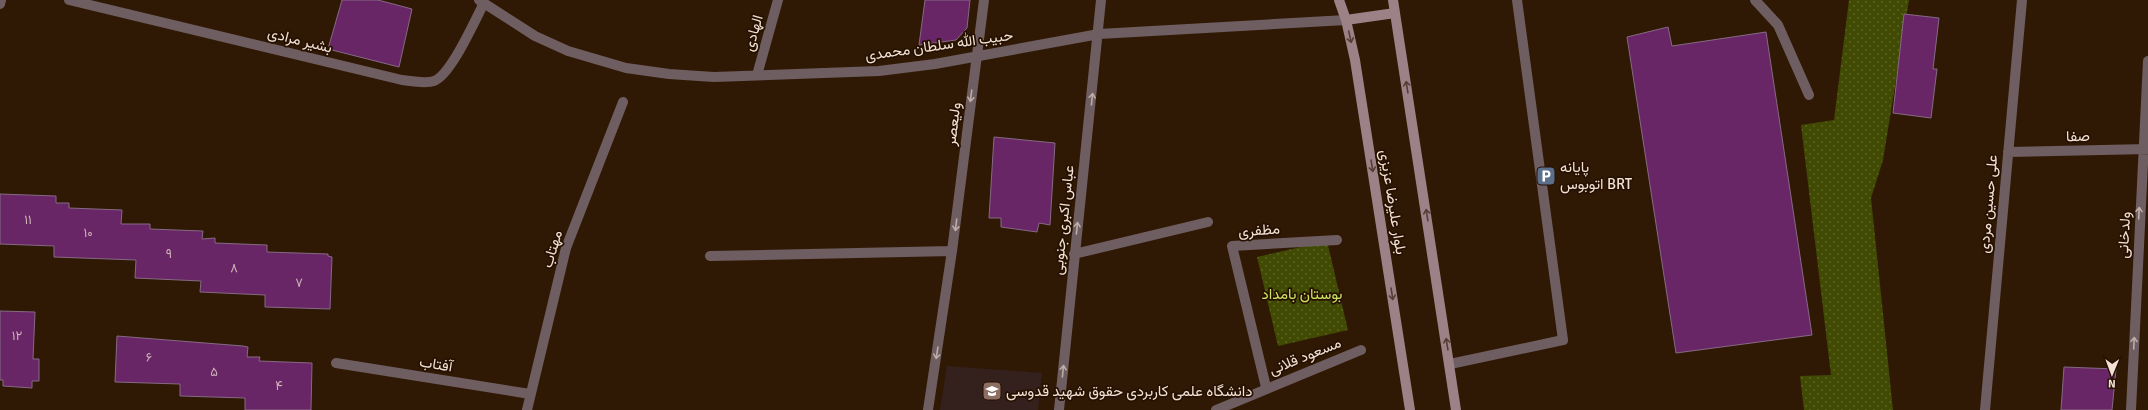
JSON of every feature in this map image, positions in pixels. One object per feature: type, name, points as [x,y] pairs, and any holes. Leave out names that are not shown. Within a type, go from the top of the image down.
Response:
[{"type":"main road","name":"بلوار علیرضا عزیزی","points":[[1339,0],[1346,20],[1356,67],[1410,410]]},
{"type":"main road","points":[[1392,0],[1456,410]]},
{"type":"main road","points":[[1346,20],[1395,13]]},
{"type":"street","points":[[0,4],[1,0]]},
{"type":"street","name":"بشیر مرادی","points":[[69,0],[402,80],[433,81],[443,75],[454,60],[481,2]]},
{"type":"street","name":"الهادی","points":[[757,75],[778,0]]},
{"type":"street","name":"ولیعصر","points":[[928,410],[952,251],[984,0]]},
{"type":"street","name":"عباس اکبری جنوبی","points":[[1059,410],[1074,254],[1099,34],[1101,0]]},
{"type":"street","points":[[1450,364],[1563,340],[1517,0]]},
{"type":"street","points":[[1755,0],[1778,25],[1810,96]]},
{"type":"street","name":"علی حسین مردی","points":[[1985,410],[2022,0]]},
{"type":"street","name":"حبیب الله سلطان محمدی","points":[[481,2],[542,39],[568,51],[626,68],[669,74],[714,77],[879,71],[976,57],[1099,34],[1346,20]]},
{"type":"street","name":"ولدخانی","points":[[2131,410],[2145,149],[2148,61]]},
{"type":"street","name":"مهتاب","points":[[528,410],[530,394],[566,248],[623,102]]},
{"type":"street","name":"صفا","points":[[2008,152],[2145,149]]},
{"type":"street","points":[[1074,254],[1208,222]]},
{"type":"street","name":"مظفری","points":[[1266,388],[1232,246],[1337,240]]},
{"type":"street","points":[[710,256],[952,251]]},
{"type":"street","name":"مسعود قلانی","points":[[1216,410],[1266,388],[1361,350]]},
{"type":"street","name":"آفتاب","points":[[336,363],[530,394]]},
{"type":"shaded area","name":"دانشگاه علمی کاربردی حقوق شهید قدوسی","points":[[947,366],[1042,373],[1038,410],[940,410]]},
{"type":"green space","points":[[1849,0],[1909,0],[1883,160],[1871,198],[1893,410],[1804,410],[1800,376],[1831,375],[1801,125],[1834,120]]},
{"type":"green space","name":"بوستان بامداد","points":[[1327,241],[1348,330],[1278,346],[1257,257]]},
{"type":"building","points":[[342,0],[378,0],[412,9],[399,67],[328,49]]},
{"type":"building","points":[[925,0],[970,0],[967,28],[956,40],[919,45]]},
{"type":"building","points":[[1904,14],[1939,18],[1933,69],[1937,69],[1931,118],[1893,113]]},
{"type":"building","points":[[1668,27],[1672,46],[1766,32],[1812,335],[1676,353],[1627,37]]},
{"type":"building","points":[[994,137],[1055,143],[1050,225],[1039,223],[1037,232],[1001,227],[1001,218],[989,218]]},
{"type":"building","points":[[0,194],[56,196],[56,203],[69,203],[69,208],[122,210],[121,224],[150,224],[150,229],[203,231],[202,239],[215,238],[215,243],[267,245],[267,252],[328,254],[328,256],[332,257],[330,309],[265,307],[265,295],[200,292],[201,281],[135,278],[136,260],[54,257],[54,246],[0,244]]},
{"type":"building","points":[[0,311],[35,312],[33,359],[39,359],[39,381],[32,381],[32,388],[3,386],[3,380],[0,380]]},
{"type":"building","points":[[117,336],[243,346],[248,347],[247,357],[260,357],[259,361],[312,363],[311,410],[245,410],[245,398],[180,396],[180,384],[115,382]]},
{"type":"building","points":[[2064,367],[2116,369],[2112,410],[2061,410]]},
{"type":"place","name":"پایانه اتوبوس BRT","points":[[1546,176]]},
{"type":"place","name":"دانشگاه علمی کاربردی حقوق شهید قدوسی","points":[[992,391]]}]
